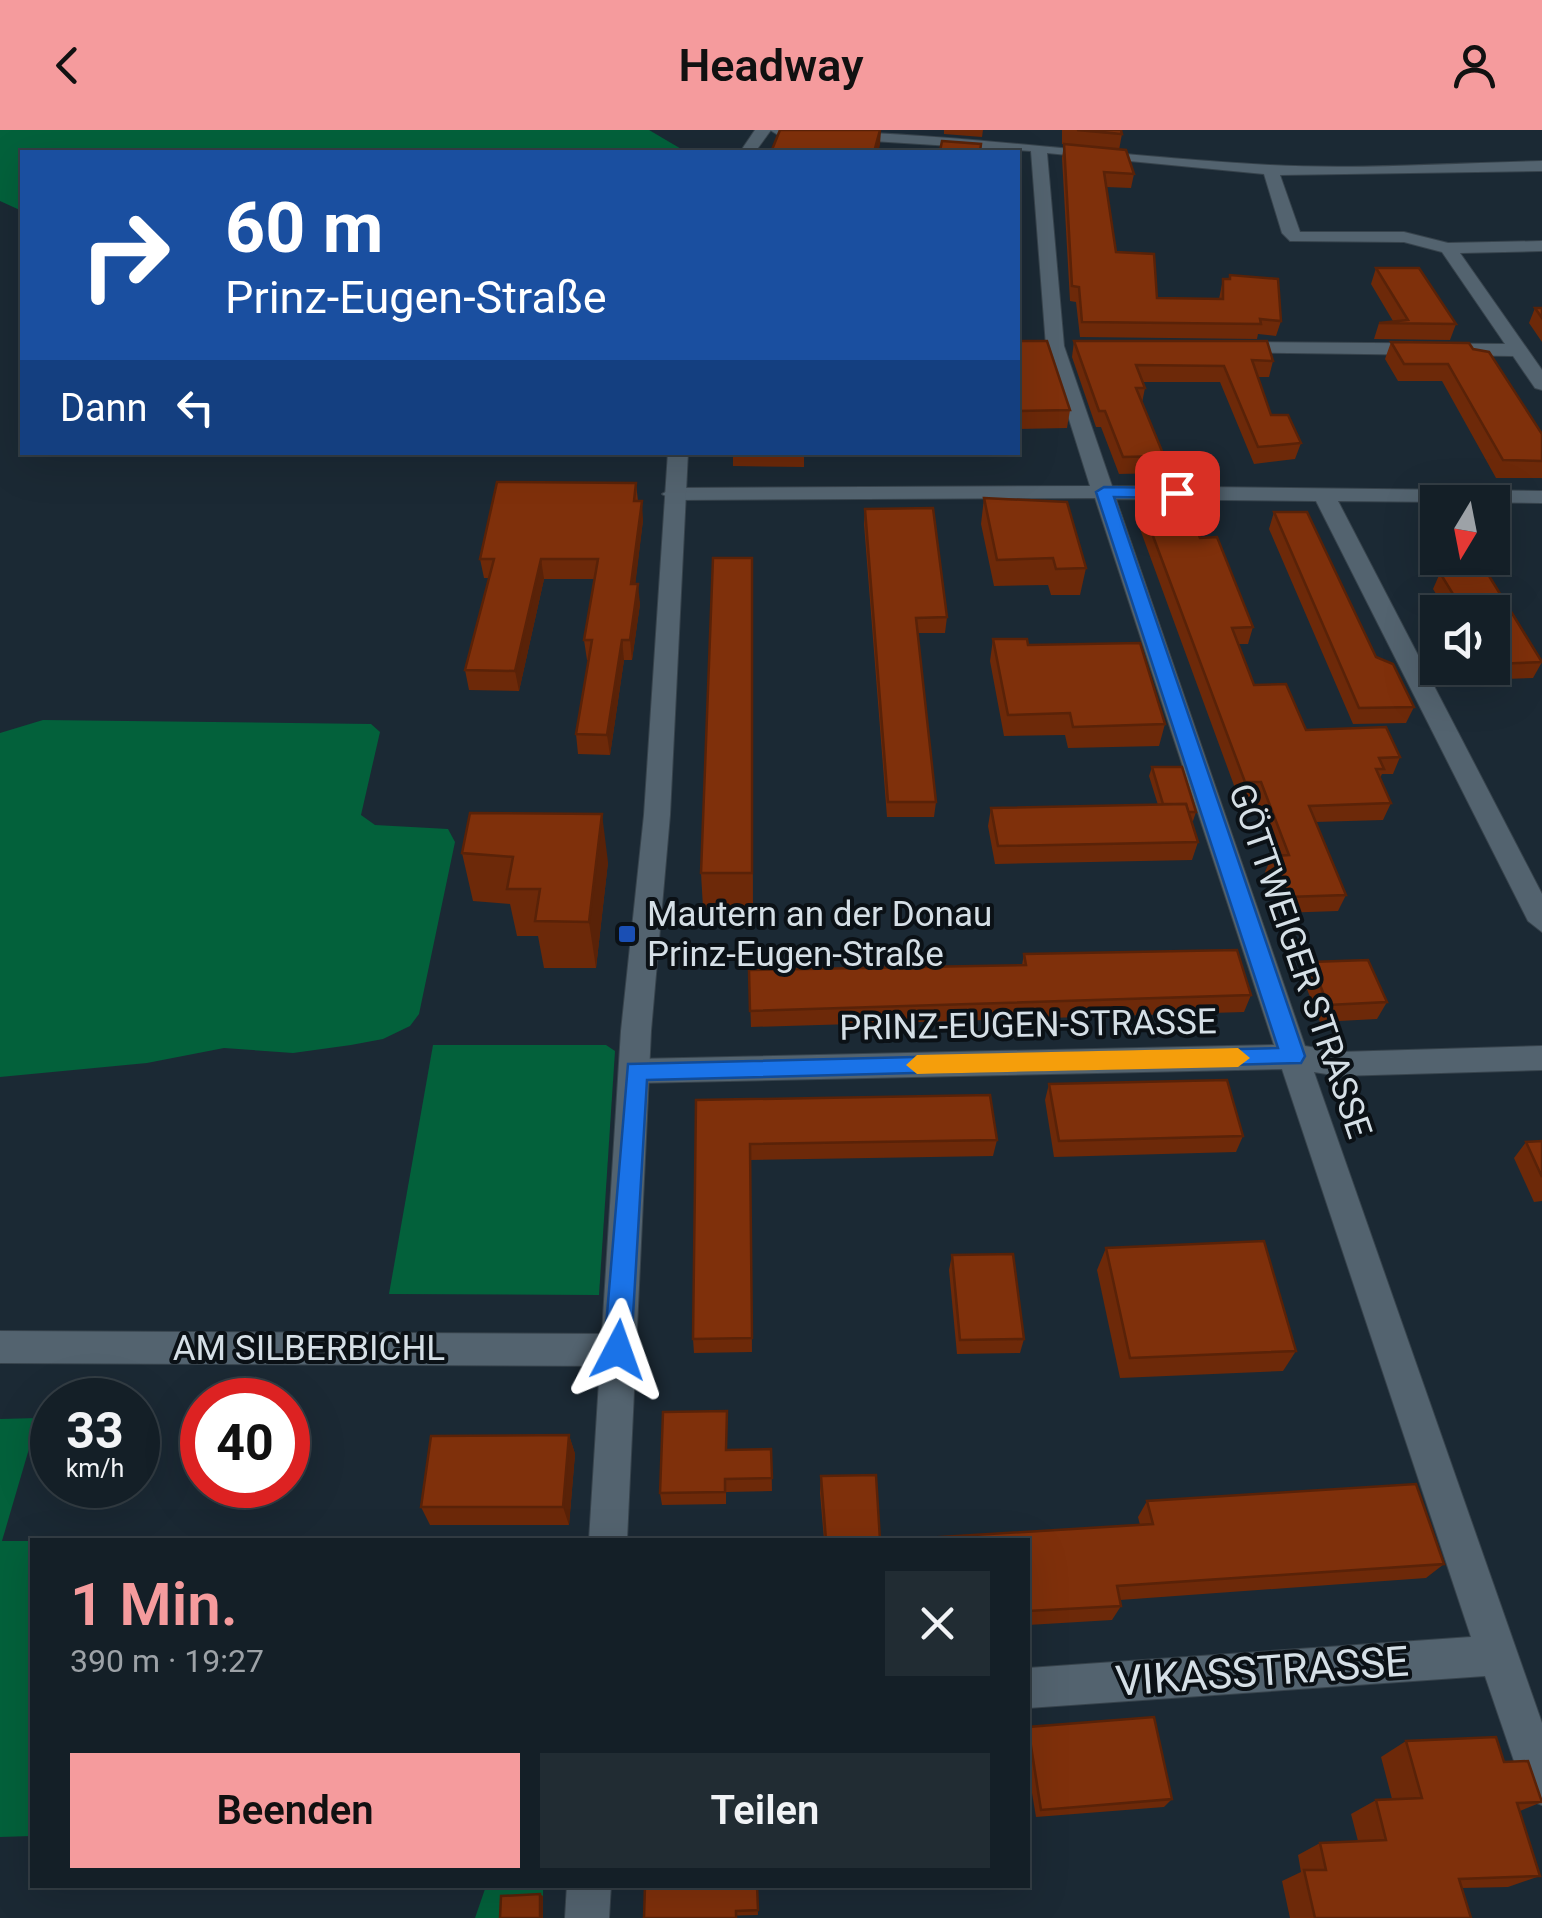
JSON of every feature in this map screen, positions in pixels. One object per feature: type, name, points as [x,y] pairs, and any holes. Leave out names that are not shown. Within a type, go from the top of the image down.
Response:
[{"type":"street","points":[[778,130],[1024,146],[1039,151],[1271,170],[1542,166]]},
{"type":"street","name":"GÖTTWEIGER STRASSE","points":[[1039,151],[1055,346],[1542,1784]]},
{"type":"street","points":[[1271,170],[1291,233],[1296,236],[1404,237],[1448,248],[1542,246]]},
{"type":"street","points":[[1448,248],[1542,384]]},
{"type":"street","points":[[1210,348],[1529,361]]},
{"type":"street","points":[[608,1538],[636,1031],[657,816],[678,455]]},
{"type":"street","points":[[673,494],[1104,492],[1542,497]]},
{"type":"street","points":[[1324,495],[1542,921]]},
{"type":"street","name":"PRINZ-EUGEN-STRASSE","points":[[636,1070],[1293,1056],[1339,1064],[1542,1058]]},
{"type":"street","name":"AM SILBERBICHL","points":[[0,1347],[618,1350]]},
{"type":"street","name":"VIKASSTRASSE","points":[[1030,1688],[1496,1654]]},
{"type":"street","points":[[587,1918],[590,1888]]},
{"type":"green space","points":[[0,130],[649,130],[683,150],[20,150],[20,210],[0,201]]},
{"type":"green space","points":[[43,720],[371,724],[380,732],[361,815],[375,825],[448,829],[455,842],[419,1014],[410,1026],[383,1039],[293,1053],[224,1048],[147,1063],[0,1077],[0,733]]},
{"type":"green space","points":[[433,1045],[606,1045],[615,1051],[599,1295],[389,1294]]},
{"type":"green space","points":[[30,1418],[30,1445],[2,1541],[30,1541],[30,1836],[0,1837],[0,1419]]},
{"type":"green space","points":[[543,1888],[543,1896],[504,1899],[503,1918],[475,1918],[485,1889]]},
{"type":"building","points":[[780,130],[880,130],[875,150],[772,150]]},
{"type":"building","points":[[1077,130],[1121,130],[1122,134]]},
{"type":"building","points":[[942,141],[981,144],[980,150],[940,150]]},
{"type":"building","points":[[1064,144],[1126,150],[1134,174],[1104,172],[1116,252],[1154,254],[1157,298],[1223,299],[1223,279],[1230,279],[1230,275],[1278,279],[1281,321],[1082,322],[1079,287],[1072,286]]},
{"type":"building","points":[[1376,268],[1419,268],[1456,324],[1379,323],[1408,320]]},
{"type":"building","points":[[1020,341],[1047,341],[1070,410],[1020,411]]},
{"type":"building","points":[[1074,341],[1267,341],[1273,361],[1252,360],[1271,415],[1288,415],[1301,443],[1258,447],[1224,366],[1136,365],[1145,388],[1136,388],[1164,456],[1123,457],[1105,411],[1099,411]]},
{"type":"building","points":[[1391,342],[1469,343],[1473,349],[1489,352],[1542,434],[1542,461],[1503,460],[1448,364],[1404,364]]},
{"type":"building","points":[[497,482],[636,483],[634,501],[642,501],[631,584],[638,584],[630,640],[622,640],[607,735],[576,734],[592,640],[584,640],[598,559],[541,559],[515,671],[465,670],[494,559],[480,559]]},
{"type":"building","points":[[984,498],[1067,502],[1086,568],[1056,569],[1053,558],[997,560]]},
{"type":"building","points":[[933,508],[947,617],[916,618],[936,802],[888,802],[865,509]]},
{"type":"building","points":[[1189,511],[1200,538],[1217,537],[1253,627],[1232,628],[1254,685],[1286,684],[1306,730],[1386,727],[1400,757],[1379,758],[1384,769],[1376,769],[1391,803],[1309,806],[1346,895],[1287,897],[1272,856],[1289,855],[1261,782],[1245,782],[1144,512]]},
{"type":"building","points":[[1274,512],[1307,512],[1376,657],[1393,664],[1414,707],[1359,708]]},
{"type":"building","points":[[713,558],[752,558],[752,873],[701,873]]},
{"type":"building","points":[[1441,575],[1488,575],[1501,595],[1454,595]]},
{"type":"building","points":[[1510,610],[1542,662],[1510,663]]},
{"type":"building","points":[[993,639],[1027,639],[1028,645],[1140,643],[1165,724],[1073,727],[1070,713],[1008,715]]},
{"type":"building","points":[[1152,767],[1182,767],[1196,812],[1188,812],[1186,804],[1163,804]]},
{"type":"building","points":[[1186,804],[1198,842],[998,846],[991,808]]},
{"type":"building","points":[[470,813],[602,814],[589,922],[535,921],[540,889],[507,889],[513,857],[462,853]]},
{"type":"building","points":[[1237,950],[1251,995],[750,1011],[749,970],[1026,965],[1024,954]]},
{"type":"building","points":[[1368,960],[1387,1002],[1328,1005],[1311,962]]},
{"type":"building","points":[[1227,1080],[1243,1136],[1059,1141],[1049,1084]]},
{"type":"building","points":[[990,1095],[997,1140],[750,1144],[752,1338],[693,1339],[696,1100]]},
{"type":"building","points":[[1542,1141],[1542,1177],[1526,1142]]},
{"type":"building","points":[[1264,1241],[1296,1351],[1130,1358],[1106,1248]]},
{"type":"building","points":[[1013,1254],[1024,1339],[960,1340],[952,1255]]},
{"type":"building","points":[[727,1411],[726,1450],[771,1449],[772,1478],[725,1479],[725,1492],[660,1493],[663,1412]]},
{"type":"building","points":[[569,1435],[563,1507],[421,1507],[431,1436]]},
{"type":"building","points":[[876,1475],[880,1538],[826,1538],[821,1476]]},
{"type":"building","points":[[1416,1484],[1444,1564],[1117,1586],[1121,1606],[1030,1611],[1030,1538],[925,1538],[1153,1524],[1147,1501]]},
{"type":"building","points":[[1154,1717],[1172,1799],[1041,1810],[1030,1727]]},
{"type":"building","points":[[1496,1737],[1504,1762],[1528,1761],[1542,1802],[1517,1803],[1540,1876],[1459,1879],[1471,1918],[1315,1918],[1304,1870],[1326,1870],[1320,1843],[1386,1840],[1376,1800],[1422,1798],[1406,1741]]},
{"type":"building","points":[[645,1888],[757,1888],[758,1910],[736,1911],[736,1918],[644,1918]]},
{"type":"building","points":[[540,1894],[540,1918],[500,1918],[501,1896]]},
{"type":"slow traffic","points":[[917,1065],[1238,1058]]},
{"type":"place","name":"Mautern an der Donau Prinz-Eugen-Straße","points":[[627,934]]},
{"type":"route","points":[[618,1350],[636,1070],[1293,1056],[1104,492],[1177,493]]}]
